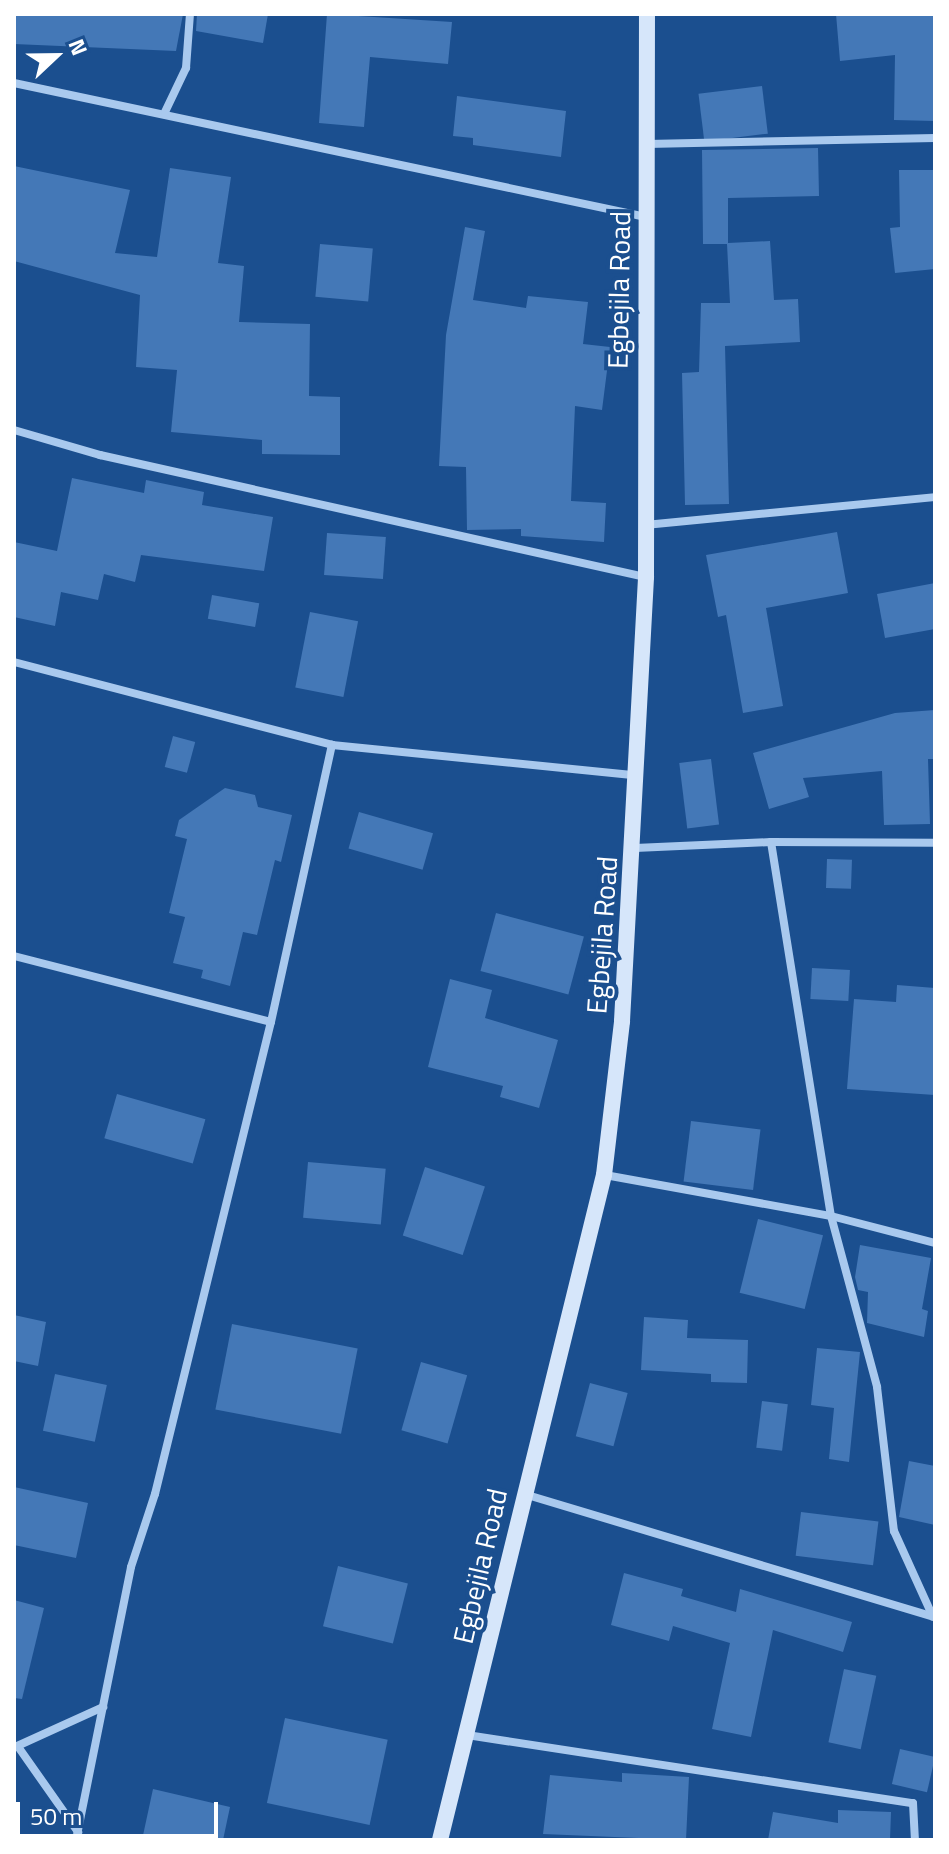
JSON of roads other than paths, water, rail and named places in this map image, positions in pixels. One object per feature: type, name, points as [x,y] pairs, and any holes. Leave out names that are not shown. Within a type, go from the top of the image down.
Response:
[{"type":"street","points":[[165,112],[186,68],[190,14]]},
{"type":"street","name":"Egbejila Road","points":[[440,1840],[604,1175],[635,848],[635,775],[646,577],[647,14]]},
{"type":"street","points":[[14,83],[70,99],[165,112],[646,217]]},
{"type":"street","points":[[647,144],[935,138]]},
{"type":"street","points":[[14,430],[100,455],[646,577]]},
{"type":"street","points":[[645,525],[935,497]]},
{"type":"street","points":[[14,662],[332,745],[635,775]]},
{"type":"street","points":[[77,1836],[131,1567],[155,1494],[271,1022],[332,745]]},
{"type":"street","points":[[635,848],[771,842],[935,843]]},
{"type":"street","points":[[771,842],[831,1216],[877,1387],[894,1531],[934,1617]]},
{"type":"street","points":[[14,956],[271,1022]]},
{"type":"street","points":[[604,1175],[831,1216],[935,1243]]},
{"type":"street","points":[[524,1494],[934,1617]]},
{"type":"street","points":[[77,1836],[16,1747],[103,1707]]},
{"type":"street","points":[[467,1735],[913,1803],[915,1840]]}]
